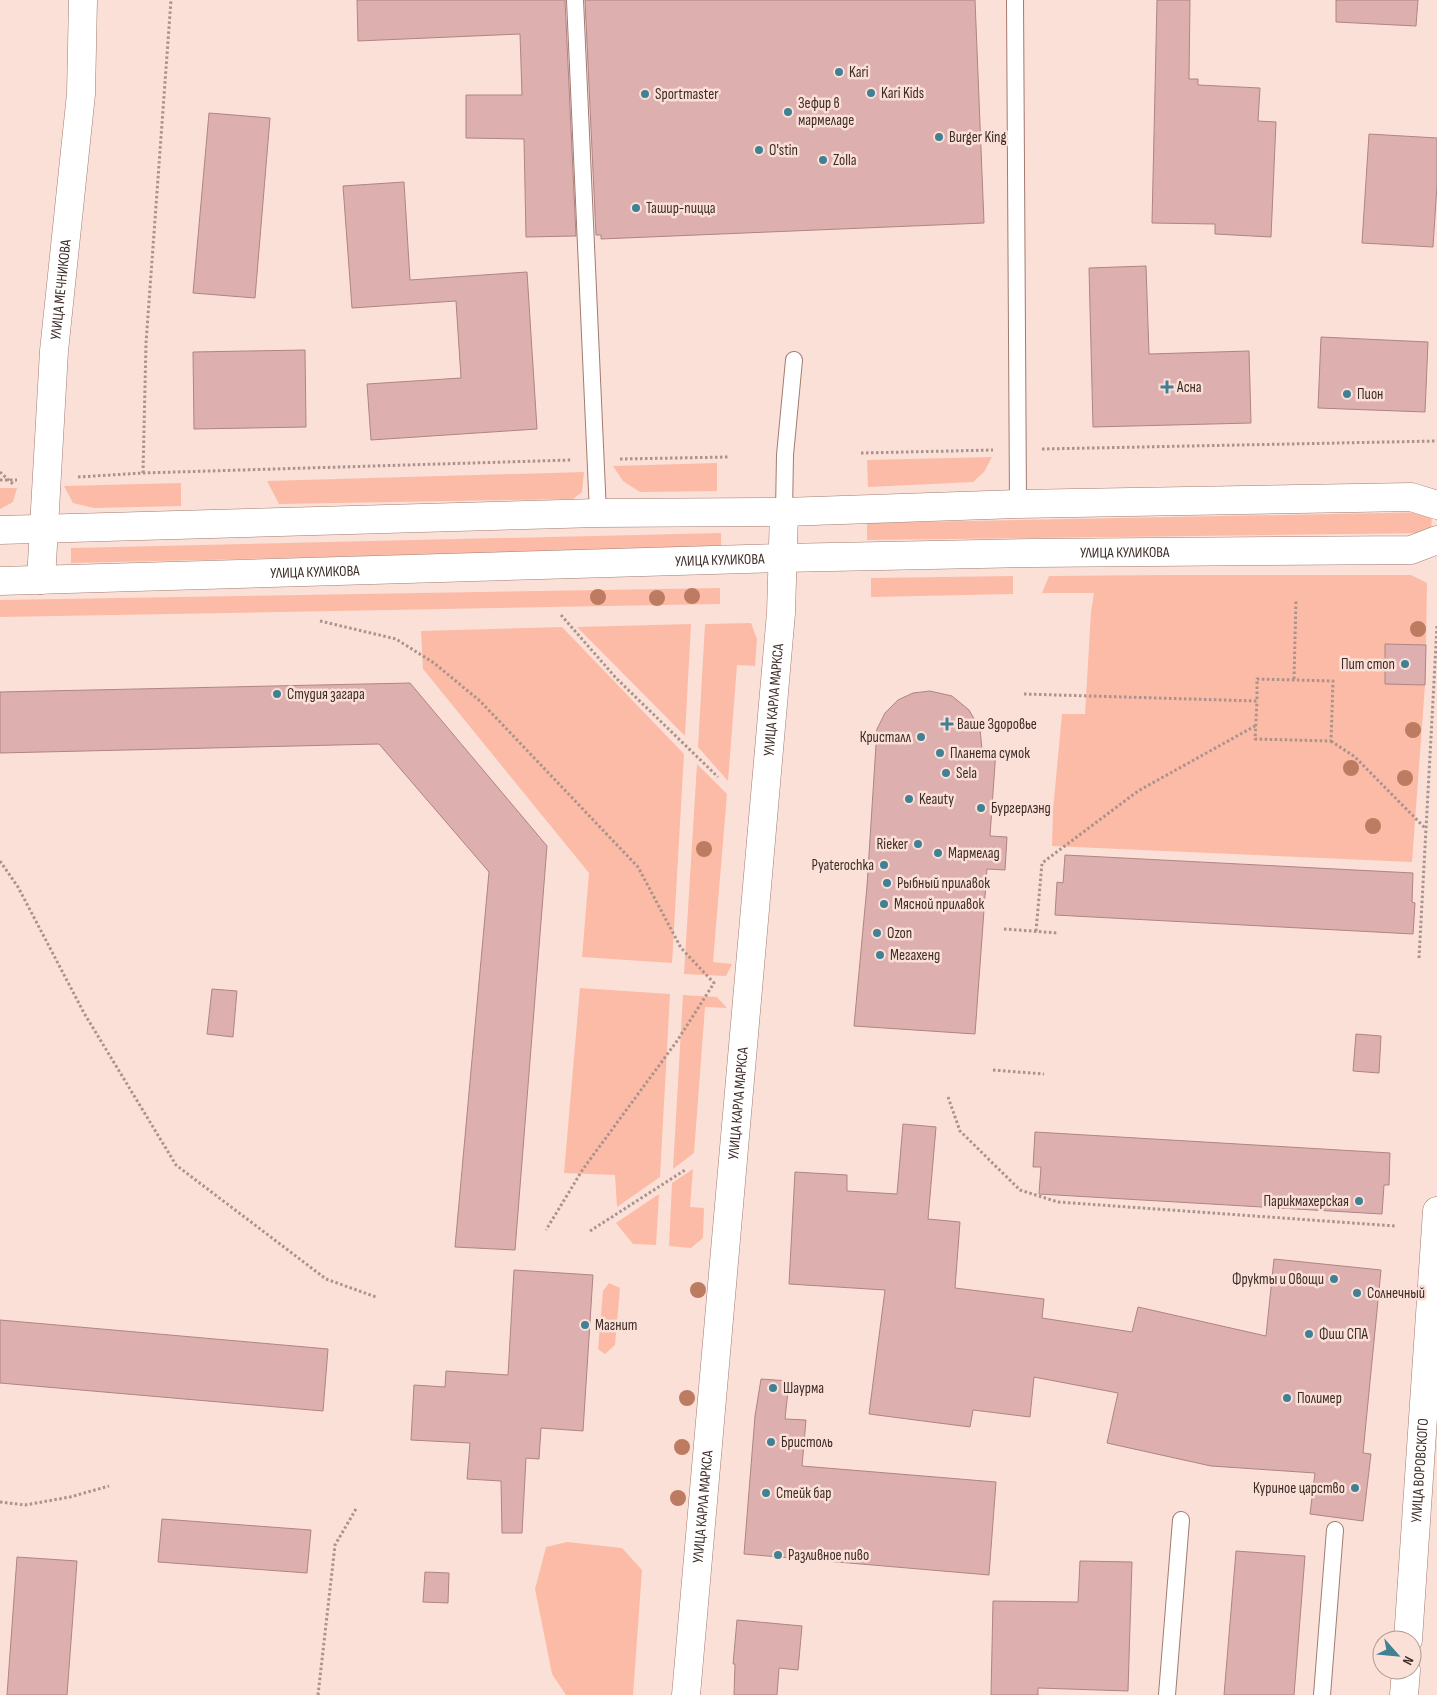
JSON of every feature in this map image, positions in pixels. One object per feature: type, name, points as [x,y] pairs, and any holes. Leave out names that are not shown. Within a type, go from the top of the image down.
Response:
[{"type":"main road","name":"УЛИЦА МЕЧНИКОВА","points":[[41,580],[54,351],[81,94],[83,0]]},
{"type":"main road","points":[[0,530],[598,513],[784,512],[1018,504],[1411,497],[1437,505]]},
{"type":"main road","name":"УЛИЦА КАРЛА МАРКСА","points":[[686,1695],[781,613],[784,512]]},
{"type":"main road","name":"УЛИЦА КУЛИКОВА","points":[[0,580],[782,558],[1033,553],[1411,550],[1437,540]]},
{"type":"main road","name":"УЛИЦА ВОРОВСКОГО","points":[[1409,1630],[1437,1211]]},
{"type":"main road","points":[[1404,1695],[1405,1680]]},
{"type":"lane","points":[[575,0],[598,513]]},
{"type":"lane","points":[[1015,0],[1018,504]]},
{"type":"lane","points":[[784,512],[785,455],[794,360]]},
{"type":"lane","points":[[1167,1695],[1181,1520]]},
{"type":"lane","points":[[1322,1695],[1335,1530]]},
{"type":"path","points":[[143,473],[146,343],[171,0]]},
{"type":"path","points":[[861,453],[1437,441]]},
{"type":"path","points":[[0,480],[143,473],[729,457]]},
{"type":"path","points":[[0,472],[20,490]]},
{"type":"path","points":[[1294,679],[1296,599]]},
{"type":"path","points":[[561,615],[616,678],[718,777]]},
{"type":"path","points":[[320,621],[396,639],[434,663],[480,700],[638,867],[681,948],[714,983],[677,1041],[583,1169],[546,1230]]},
{"type":"path","points":[[1419,958],[1437,626]]},
{"type":"path","points":[[1331,741],[1333,681],[1257,679],[1255,739],[1331,741],[1355,757],[1426,830]]},
{"type":"path","points":[[1024,694],[1257,701]]},
{"type":"path","points":[[1036,931],[1042,863],[1138,791],[1256,726]]},
{"type":"path","points":[[0,861],[18,887],[84,1013],[176,1165],[326,1279],[376,1297]]},
{"type":"path","points":[[1004,929],[1058,933]]},
{"type":"path","points":[[993,1070],[1044,1074]]},
{"type":"path","points":[[948,1097],[960,1131],[1020,1190],[1058,1202],[1395,1226]]},
{"type":"path","points":[[590,1231],[685,1170]]},
{"type":"path","points":[[0,1502],[26,1505],[70,1497],[108,1486]]},
{"type":"path","points":[[318,1695],[336,1545],[356,1509]]},
{"type":"shaded area","points":[[992,457],[984,472],[973,482],[868,487],[867,460]]},
{"type":"shaded area","points":[[717,463],[717,491],[640,492],[623,481],[613,466]]},
{"type":"shaded area","points":[[584,472],[582,492],[573,499],[279,504],[267,481]]},
{"type":"shaded area","points":[[181,483],[181,506],[94,508],[73,503],[64,486]]},
{"type":"shaded area","points":[[0,488],[17,488],[13,502],[0,509]]},
{"type":"shaded area","points":[[1432,512],[1431,533],[867,540],[867,523]]},
{"type":"shaded area","points":[[721,533],[721,548],[71,563],[71,548]]},
{"type":"shaded area","points":[[1411,575],[1427,583],[1426,645],[1385,644],[1385,684],[1425,685],[1412,862],[1052,846],[1053,810],[1062,714],[1085,714],[1091,612],[1094,593],[1042,593],[1049,576]]},
{"type":"shaded area","points":[[1013,576],[1013,594],[871,597],[871,578]]},
{"type":"shaded area","points":[[720,588],[720,604],[0,617],[0,600]]},
{"type":"shaded area","points":[[751,623],[757,639],[755,666],[737,665],[728,781],[698,747],[705,624]]},
{"type":"shaded area","points":[[691,624],[685,736],[577,627]]},
{"type":"shaded area","points":[[562,627],[684,754],[672,963],[582,957],[589,873],[423,669],[421,631]]},
{"type":"shaded area","points":[[697,764],[727,794],[713,962],[732,964],[726,976],[684,974]]},
{"type":"shaded area","points":[[580,988],[670,994],[660,1177],[617,1207],[615,1175],[564,1173]]},
{"type":"shaded area","points":[[683,995],[717,997],[727,1008],[705,1007],[694,1153],[673,1169]]},
{"type":"shaded area","points":[[693,1169],[690,1207],[704,1208],[703,1238],[691,1248],[669,1246],[672,1183]]},
{"type":"shaded area","points":[[659,1194],[656,1245],[633,1244],[616,1223]]},
{"type":"shaded area","points":[[609,1283],[620,1288],[615,1345],[605,1354],[598,1349],[603,1291]]},
{"type":"shaded area","points":[[567,1542],[622,1548],[642,1570],[633,1695],[566,1695],[552,1674],[535,1589],[546,1547]]},
{"type":"building","points":[[357,0],[565,0],[576,236],[526,237],[524,139],[466,138],[466,95],[522,95],[520,34],[358,41]]},
{"type":"building","name":"Зефир в мармеладе","points":[[585,0],[975,0],[984,223],[601,239],[601,235],[596,235]]},
{"type":"building","points":[[1157,0],[1190,0],[1189,79],[1198,79],[1198,85],[1260,88],[1258,121],[1276,122],[1271,237],[1215,234],[1215,224],[1152,223]]},
{"type":"building","points":[[1336,0],[1418,0],[1416,26],[1336,22]]},
{"type":"building","points":[[209,113],[270,118],[255,298],[193,293]]},
{"type":"building","points":[[1369,134],[1437,138],[1437,185],[1433,247],[1362,243]]},
{"type":"building","points":[[404,182],[410,280],[527,272],[537,429],[371,440],[367,384],[461,378],[456,301],[352,308],[343,186]]},
{"type":"building","points":[[1146,266],[1149,354],[1249,351],[1251,423],[1093,427],[1089,268]]},
{"type":"building","points":[[1321,337],[1428,342],[1425,412],[1318,408]]},
{"type":"building","points":[[305,350],[306,427],[194,429],[193,352]]},
{"type":"building","name":"Пит стоп","points":[[1385,644],[1426,645],[1425,685],[1385,684]]},
{"type":"building","points":[[410,683],[547,846],[515,1250],[455,1247],[489,872],[379,744],[0,753],[0,692]]},
{"type":"building","name":"Мармелад","points":[[930,691],[952,696],[969,710],[980,729],[982,749],[996,750],[990,836],[1007,837],[1005,870],[987,869],[975,1034],[854,1026],[867,886],[877,729],[885,713],[898,700],[913,693]]},
{"type":"building","points":[[1065,855],[1413,873],[1412,902],[1415,903],[1413,934],[1055,915],[1057,882],[1063,883]]},
{"type":"building","points":[[212,989],[237,991],[233,1037],[207,1034]]},
{"type":"building","points":[[1356,1034],[1381,1036],[1379,1073],[1353,1071]]},
{"type":"building","points":[[903,1124],[936,1127],[928,1219],[960,1222],[955,1288],[1044,1299],[1042,1318],[1132,1332],[1138,1307],[1266,1336],[1274,1259],[1381,1270],[1363,1453],[1371,1454],[1363,1521],[1310,1514],[1315,1473],[1211,1466],[1107,1443],[1118,1393],[1034,1377],[1030,1417],[973,1410],[970,1427],[869,1414],[885,1290],[789,1284],[795,1172],[847,1175],[847,1191],[897,1194]]},
{"type":"building","points":[[1035,1132],[1390,1153],[1389,1185],[1384,1185],[1382,1214],[1039,1194],[1041,1167],[1033,1167]]},
{"type":"building","points":[[514,1270],[593,1275],[583,1431],[541,1428],[539,1459],[526,1458],[522,1533],[502,1533],[501,1481],[467,1479],[470,1443],[411,1440],[414,1385],[445,1387],[446,1371],[508,1375]]},
{"type":"building","points":[[0,1320],[328,1349],[323,1411],[0,1383]]},
{"type":"building","points":[[761,1379],[789,1381],[785,1419],[806,1420],[802,1466],[996,1482],[989,1575],[744,1554],[755,1416]]},
{"type":"building","points":[[162,1519],[311,1530],[307,1573],[158,1562]]},
{"type":"building","points":[[1236,1551],[1305,1556],[1294,1695],[1224,1695]]},
{"type":"building","points":[[17,1557],[77,1561],[67,1695],[7,1695]]},
{"type":"building","points":[[1080,1561],[1132,1562],[1128,1691],[1038,1688],[1038,1695],[991,1695],[993,1601],[1078,1602]]},
{"type":"building","points":[[425,1572],[449,1573],[448,1603],[423,1602]]},
{"type":"building","points":[[737,1620],[802,1626],[798,1670],[779,1668],[777,1695],[734,1695],[735,1664],[733,1664]]},
{"type":"place","name":"Kari","points":[[839,72]]},
{"type":"place","name":"Kari Kids","points":[[871,93]]},
{"type":"place","name":"Sportmaster","points":[[645,94]]},
{"type":"place","name":"Зефир в мармеладе","points":[[788,112]]},
{"type":"place","name":"Burger King","points":[[939,137]]},
{"type":"place","name":"O'stin","points":[[759,150]]},
{"type":"place","name":"Zolla","points":[[823,160]]},
{"type":"place","name":"Ташир-пицца","points":[[636,208]]},
{"type":"place","name":"Асна","points":[[1167,387]]},
{"type":"place","name":"Пион","points":[[1347,394]]},
{"type":"place","name":"Пит стоп","points":[[1405,664]]},
{"type":"place","name":"Студия загара","points":[[277,694]]},
{"type":"place","name":"Ваше Здоровье","points":[[947,724]]},
{"type":"place","name":"Кристалл","points":[[921,737]]},
{"type":"place","name":"Планета сумок","points":[[940,753]]},
{"type":"place","name":"Sela","points":[[946,773]]},
{"type":"place","name":"Keauty","points":[[909,799]]},
{"type":"place","name":"Бургерлэнд","points":[[981,808]]},
{"type":"place","name":"Rieker","points":[[918,844]]},
{"type":"place","name":"Мармелад","points":[[938,853]]},
{"type":"place","name":"Pyaterochka","points":[[884,865]]},
{"type":"place","name":"Рыбный прилавок","points":[[887,883]]},
{"type":"place","name":"Мясной прилавок","points":[[884,904]]},
{"type":"place","name":"Ozon","points":[[877,933]]},
{"type":"place","name":"Мегахенд","points":[[880,955]]},
{"type":"place","name":"Парикмахерская","points":[[1359,1201]]},
{"type":"place","name":"Фрукты и Овощи","points":[[1334,1279]]},
{"type":"place","name":"Солнечный","points":[[1357,1293]]},
{"type":"place","name":"Магнит","points":[[585,1325]]},
{"type":"place","name":"Фиш СПА","points":[[1309,1334]]},
{"type":"place","name":"Шаурма","points":[[773,1388]]},
{"type":"place","name":"Полимер","points":[[1287,1398]]},
{"type":"place","name":"Бристоль","points":[[771,1442]]},
{"type":"place","name":"Куриное царство","points":[[1355,1488]]},
{"type":"place","name":"Стейк бар","points":[[766,1493]]},
{"type":"place","name":"Разливное пиво","points":[[778,1555]]}]
